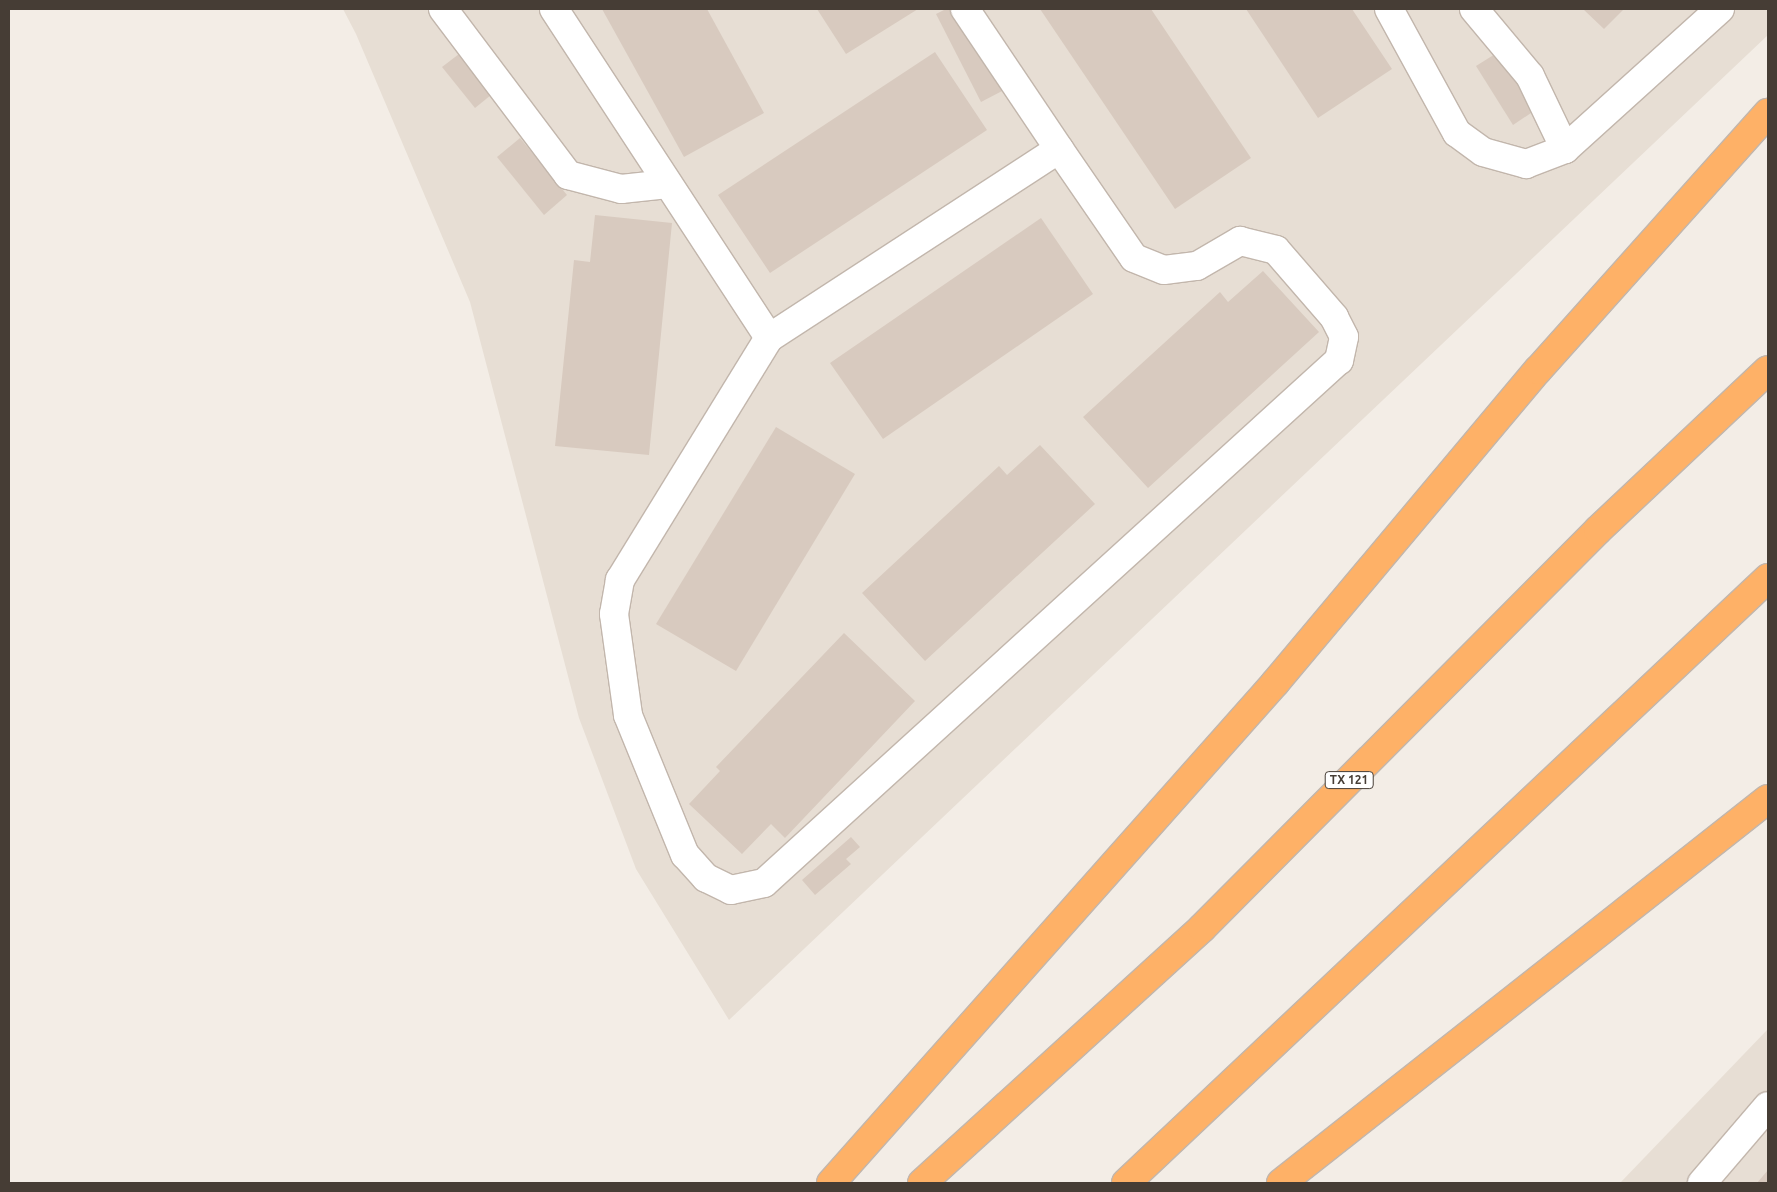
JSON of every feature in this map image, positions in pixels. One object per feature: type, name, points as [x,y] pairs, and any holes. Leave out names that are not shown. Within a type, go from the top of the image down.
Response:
[{"type":"highway","points":[[831,1183],[1275,683],[1538,370],[1768,113]]},
{"type":"highway","name":"TX 121","points":[[922,1183],[1202,928],[1598,530],[1768,370]]},
{"type":"highway","points":[[1126,1183],[1768,578]]},
{"type":"highway","points":[[1281,1183],[1768,799]]},
{"type":"lane","points":[[443,9],[568,175],[621,189],[668,184]]},
{"type":"lane","points":[[554,9],[769,338]]},
{"type":"lane","points":[[965,9],[1134,258],[1164,270],[1198,266],[1240,241],[1276,250],[1334,317],[1344,337],[1339,360],[764,883],[731,890],[706,878],[685,855],[628,715],[614,614],[620,580],[769,338],[1059,148]]},
{"type":"lane","points":[[1390,9],[1457,133],[1483,152],[1526,164],[1565,149],[1720,9]]},
{"type":"lane","points":[[1474,9],[1530,76],[1565,149]]},
{"type":"lane","points":[[1702,1183],[1768,1106]]},
{"type":"shaded area","points":[[343,9],[1768,9],[1768,35],[729,1020],[636,869],[579,718],[470,302],[356,34]]},
{"type":"shaded area","points":[[1768,1029],[1768,1183],[1620,1183]]},
{"type":"building","points":[[602,9],[707,9],[764,113],[684,157]]},
{"type":"building","points":[[817,9],[918,9],[846,54]]},
{"type":"building","points":[[946,9],[962,9],[1004,90],[981,102],[936,14]]},
{"type":"building","points":[[1040,9],[1151,9],[1251,158],[1175,209]]},
{"type":"building","points":[[1246,9],[1352,9],[1392,69],[1318,118]]},
{"type":"building","points":[[1583,9],[1624,9],[1604,29]]},
{"type":"building","points":[[1500,51],[1537,109],[1513,125],[1476,66]]},
{"type":"building","points":[[935,52],[987,130],[770,273],[718,195]]},
{"type":"building","points":[[459,54],[491,95],[475,108],[442,67]]},
{"type":"building","points":[[520,138],[567,195],[544,215],[497,157]]},
{"type":"building","points":[[595,215],[672,223],[649,455],[555,446],[574,260],[590,262]]},
{"type":"building","points":[[1041,218],[1093,294],[883,439],[830,363]]},
{"type":"building","points":[[1263,271],[1319,332],[1148,488],[1083,417],[1220,292],[1228,302]]},
{"type":"building","points":[[776,427],[855,474],[736,671],[656,624]]},
{"type":"building","points":[[1040,445],[1095,504],[925,661],[862,593],[999,466],[1007,475]]},
{"type":"building","points":[[844,633],[915,701],[785,838],[771,824],[742,854],[689,804],[720,771],[716,767]]},
{"type":"building","points":[[851,837],[860,847],[846,859],[851,864],[815,895],[802,880]]},
{"type":"building","points":[[1768,1170],[1768,1183],[1757,1183]]}]
